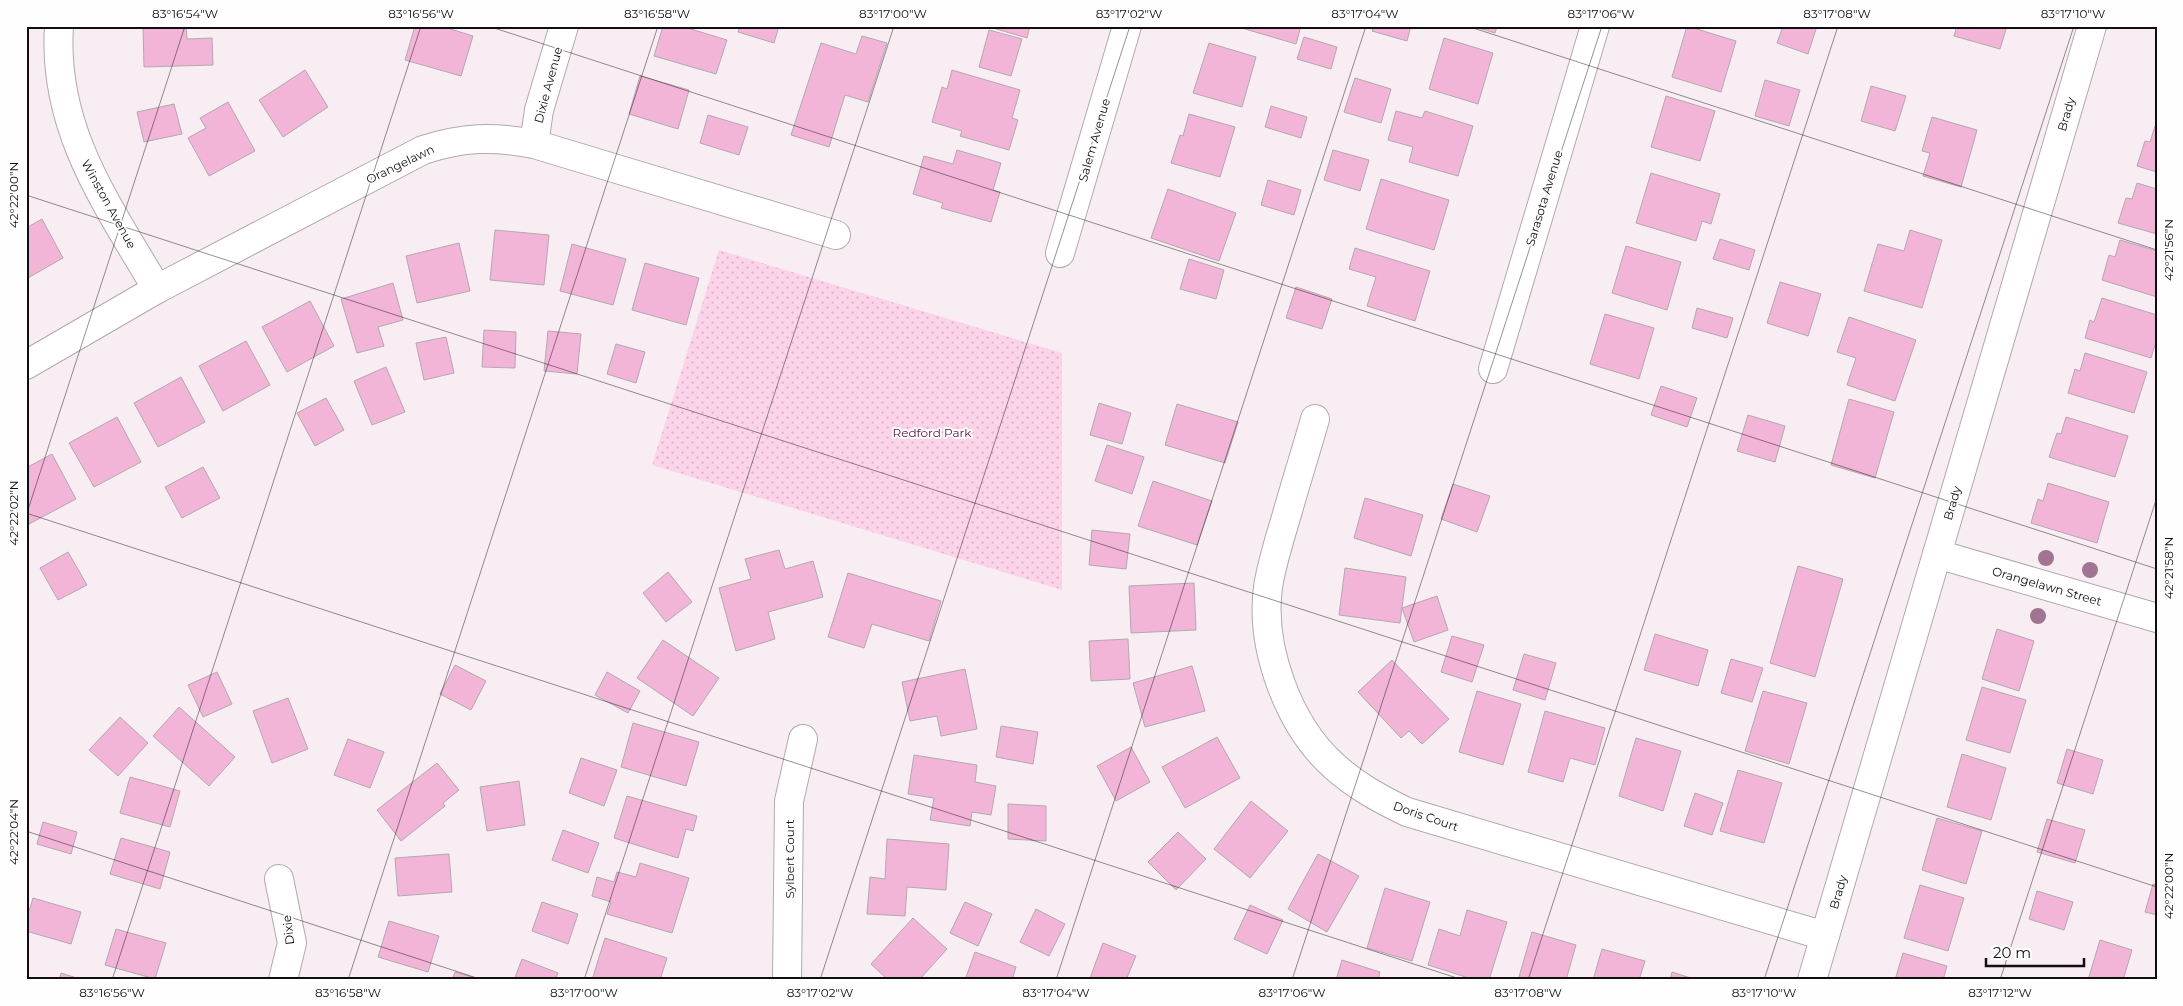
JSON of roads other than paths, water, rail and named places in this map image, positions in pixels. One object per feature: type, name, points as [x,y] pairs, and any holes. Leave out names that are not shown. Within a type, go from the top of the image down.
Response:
[{"type":"street","name":"Winston Avenue","points":[[59,26],[59,60],[62,91],[72,132],[88,171],[157,289]]},
{"type":"street","name":"Dixie Avenue","points":[[534,144],[539,110],[564,26]]},
{"type":"street","name":"Salem Avenue","points":[[1060,253],[1127,26]]},
{"type":"street","name":"Sarasota Avenue","points":[[1493,369],[1595,26]]},
{"type":"street","name":"Brady","points":[[1812,980],[2092,26]]},
{"type":"street","name":"Orangelawn","points":[[26,365],[157,289],[423,150],[446,143],[478,138],[509,139],[534,144],[836,235]]},
{"type":"street","name":"Doris Court","points":[[1315,420],[1272,562],[1268,589],[1267,617],[1271,653],[1286,697],[1303,729],[1332,765],[1369,793],[1407,812],[1825,936]]},
{"type":"street","name":"Orangelawn Street","points":[[1937,554],[2157,618]]},
{"type":"street","name":"Sylbert Court","points":[[788,980],[789,801],[803,739]]},
{"type":"street","name":"Dixie","points":[[279,879],[292,943],[283,980]]},
{"type":"park label","name":"Redford Park","points":[[932,432]]}]
